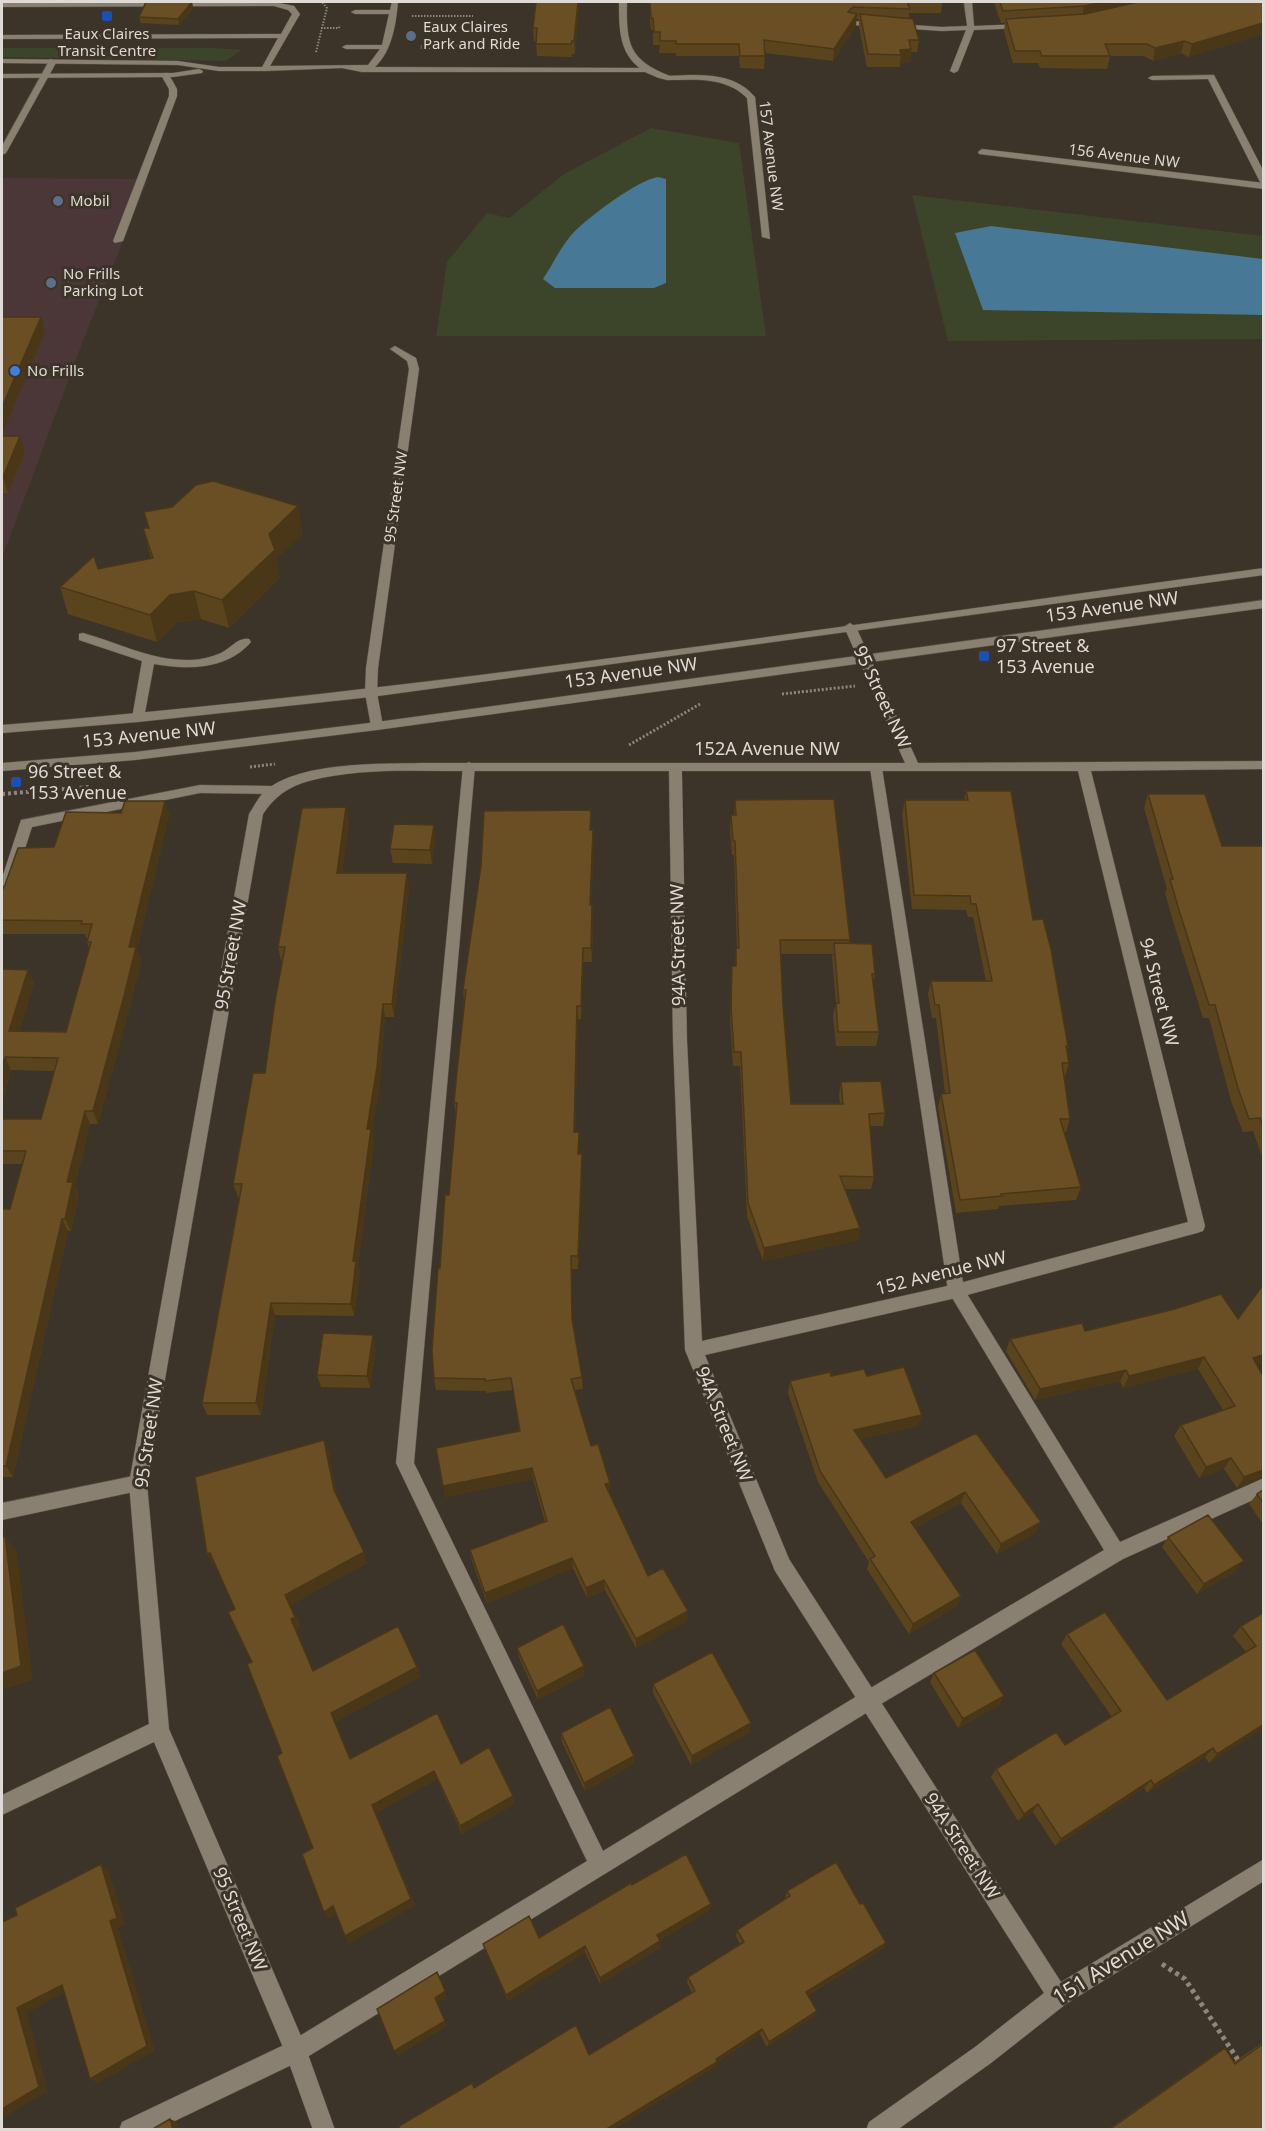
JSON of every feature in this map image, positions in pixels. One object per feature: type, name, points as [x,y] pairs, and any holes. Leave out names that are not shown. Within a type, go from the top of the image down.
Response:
[{"type":"street","points":[[366,69],[378,62],[395,2]]},
{"type":"street","points":[[623,2],[622,29],[625,48],[635,62],[647,70]]},
{"type":"street","points":[[954,71],[971,29],[973,16],[968,2]]},
{"type":"street","points":[[2,5],[274,4],[291,8],[296,14],[265,69]]},
{"type":"street","points":[[355,12],[393,12]]},
{"type":"street","points":[[853,23],[971,29],[1038,26]]},
{"type":"street","points":[[2,37],[282,36]]},
{"type":"street","points":[[346,47],[384,47]]},
{"type":"street","points":[[424,47],[469,47]]},
{"type":"street","points":[[2,61],[178,63],[219,69]]},
{"type":"street","points":[[2,153],[53,61]]},
{"type":"street","points":[[2,75],[165,75],[219,69],[265,69],[298,74],[332,74],[366,69],[647,70]]},
{"type":"street","name":"157 Avenue NW","points":[[647,70],[667,78],[729,80],[743,87],[751,98],[767,237]]},
{"type":"street","points":[[118,241],[173,96],[173,89],[165,75]]},
{"type":"street","points":[[1152,78],[1211,77],[1263,184]]},
{"type":"street","name":"156 Avenue NW","points":[[982,152],[1263,184]]},
{"type":"street","name":"95 Street NW","points":[[377,726],[371,693],[372,668],[414,369],[412,360],[395,349]]},
{"type":"street","name":"153 Avenue NW","points":[[2,729],[138,718],[371,693],[1263,572]]},
{"type":"street","name":"153 Avenue NW","points":[[2,767],[135,756],[377,726],[1263,604]]},
{"type":"street","name":"95 Street NW","points":[[850,627],[915,768]]},
{"type":"street","points":[[83,637],[148,657],[184,665],[225,656],[245,642]]},
{"type":"street","points":[[138,718],[148,657]]},
{"type":"street","name":"152A Avenue NW","points":[[273,790],[300,778],[319,775],[380,769],[468,766],[915,768],[1263,765]]},
{"type":"street","points":[[468,766],[405,1463],[600,1866]]},
{"type":"street","name":"94A Street NW","points":[[675,767],[680,1041],[693,1350],[782,1565],[1058,1996]]},
{"type":"street","name":"94 Street NW","points":[[1083,767],[1197,1226]]},
{"type":"street","points":[[876,768],[956,1291],[1116,1553]]},
{"type":"street","points":[[2,898],[26,823],[200,789],[273,790]]},
{"type":"street","name":"95 Street NW","points":[[273,790],[260,803],[256,814],[138,1483],[159,1729],[296,2051],[324,2130]]},
{"type":"street","name":"152 Avenue NW","points":[[693,1350],[956,1291],[1197,1226]]},
{"type":"street","points":[[2,1512],[138,1483]]},
{"type":"street","points":[[130,2130],[296,2051],[869,1700],[1116,1553],[1263,1486]]},
{"type":"street","points":[[2,1805],[159,1729]]},
{"type":"street","name":"151 Avenue NW","points":[[877,2130],[984,2055],[1058,1996],[1263,1869]]},
{"type":"path","points":[[324,16],[333,16]]},
{"type":"path","points":[[321,28],[339,28],[342,16]]},
{"type":"path","points":[[1136,1948],[1185,1979],[1244,2068]]},
{"type":"shaded area","points":[[2,178],[148,179],[84,338],[2,558]]},
{"type":"green space","points":[[2,48],[242,50],[226,61],[2,57]]},
{"type":"green space","points":[[651,128],[739,143],[766,336],[436,336],[447,262],[487,213],[509,218],[564,174]]},
{"type":"green space","points":[[912,195],[1263,236],[1263,339],[948,341]]},
{"type":"water","points":[[658,177],[666,179],[666,283],[654,288],[555,288],[543,279],[566,242],[582,224],[627,191]]},
{"type":"water","points":[[991,226],[1263,259],[1263,315],[983,310],[955,233]]},
{"type":"building","points":[[146,2],[192,2],[178,19],[139,17]]},
{"type":"building","points":[[536,2],[578,2],[574,41],[571,44],[536,44],[537,28],[533,28]]},
{"type":"building","points":[[650,2],[907,2],[910,9],[853,7],[848,12],[857,14],[834,49],[764,40],[765,56],[740,56],[739,44],[676,44],[676,41],[660,41],[660,32],[654,32]]},
{"type":"building","points":[[1000,2],[1103,2],[1084,6],[1003,11]]},
{"type":"building","points":[[1138,2],[1263,2],[1263,23],[1192,44],[1184,41],[1155,48],[1147,44],[1105,44],[1110,56],[1042,56],[1040,51],[1015,51],[1006,19],[1085,14]]},
{"type":"building","points":[[860,14],[913,19],[919,40],[909,40],[911,49],[900,50],[901,55],[868,54]]},
{"type":"building","points":[[2,317],[41,317],[2,407]]},
{"type":"building","points":[[2,436],[20,436],[3,477],[2,477]]},
{"type":"building","points":[[213,481],[298,506],[269,534],[275,550],[222,600],[194,591],[170,595],[150,615],[60,587],[94,556],[98,569],[153,558],[143,528],[149,528],[144,512],[172,507],[196,485]]},
{"type":"building","points":[[966,791],[1011,791],[1033,920],[1043,919],[1051,949],[1069,1063],[1062,1063],[1070,1119],[1060,1119],[1081,1187],[960,1200],[941,1094],[950,1093],[939,1005],[935,1005],[931,981],[992,981],[976,904],[971,904],[970,896],[914,895],[905,800],[968,800]]},
{"type":"building","points":[[1148,794],[1205,794],[1222,846],[1263,846],[1263,1128],[1260,1118],[1249,1119],[1215,1005],[1209,1005],[1178,907],[1170,879],[1173,879]]},
{"type":"building","points":[[834,799],[850,940],[780,940],[791,1104],[843,1104],[841,1082],[881,1081],[885,1113],[869,1114],[874,1177],[840,1176],[860,1228],[764,1248],[748,1203],[741,1052],[734,1052],[731,1007],[732,966],[736,966],[736,948],[739,948],[735,841],[733,841],[731,815],[736,815],[735,800]]},
{"type":"building","points":[[125,801],[165,801],[129,947],[136,947],[124,996],[93,1111],[85,1111],[67,1182],[73,1182],[65,1219],[62,1219],[6,1466],[2,1466],[2,1209],[10,1209],[26,1151],[2,1151],[2,1119],[41,1119],[58,1058],[5,1057],[2,1068],[2,969],[28,970],[9,1031],[66,1032],[91,942],[87,942],[92,924],[81,924],[82,921],[2,920],[2,890],[18,848],[54,847],[66,812],[121,813]]},
{"type":"building","points":[[346,807],[337,873],[407,873],[392,1004],[383,1004],[377,1067],[367,1129],[371,1129],[353,1261],[356,1261],[351,1304],[271,1303],[256,1403],[202,1403],[242,1184],[233,1184],[253,1073],[265,1073],[285,947],[278,947],[302,808]]},
{"type":"building","points":[[591,810],[590,830],[593,830],[591,948],[583,948],[581,1006],[577,1006],[574,1132],[579,1132],[578,1154],[582,1154],[578,1256],[571,1256],[572,1319],[582,1377],[571,1379],[591,1446],[598,1444],[610,1483],[605,1484],[648,1576],[663,1568],[688,1611],[636,1639],[604,1580],[586,1588],[572,1558],[485,1593],[470,1550],[547,1521],[532,1468],[443,1486],[436,1448],[520,1431],[511,1378],[485,1381],[485,1379],[434,1378],[432,1350],[445,1195],[449,1195],[457,1103],[454,1103],[466,990],[463,990],[481,866],[484,811]]},
{"type":"building","points":[[394,824],[434,825],[430,850],[390,849]]},
{"type":"building","points":[[834,943],[872,944],[875,974],[872,974],[879,1032],[838,1032],[836,1003],[839,1003]]},
{"type":"building","points":[[1263,1285],[1263,1355],[1253,1358],[1263,1376],[1263,1470],[1244,1477],[1231,1458],[1206,1467],[1181,1425],[1235,1406],[1204,1357],[1129,1376],[1126,1370],[1040,1389],[1010,1339],[1082,1323],[1085,1331],[1175,1309],[1221,1294],[1238,1319]]},
{"type":"building","points":[[323,1333],[373,1335],[367,1376],[317,1375]]},
{"type":"building","points":[[904,1367],[922,1415],[854,1430],[886,1478],[976,1433],[1041,1522],[1001,1544],[965,1492],[911,1522],[961,1596],[913,1624],[870,1559],[875,1556],[820,1471],[790,1381],[830,1372],[831,1376],[864,1369],[867,1376]]},
{"type":"building","points":[[324,1440],[334,1490],[364,1552],[285,1595],[295,1617],[291,1619],[313,1671],[398,1626],[417,1667],[331,1713],[350,1759],[437,1713],[461,1764],[489,1747],[513,1796],[460,1826],[434,1771],[372,1805],[411,1899],[345,1936],[333,1906],[324,1912],[302,1854],[313,1848],[277,1756],[282,1753],[247,1664],[252,1662],[228,1612],[235,1609],[210,1553],[207,1554],[195,1477]]},
{"type":"building","points":[[1263,1490],[1263,1503],[1257,1494]]},
{"type":"building","points":[[1208,1515],[1244,1561],[1204,1584],[1168,1537]]},
{"type":"building","points":[[5,1536],[21,1666],[2,1673],[2,1538]]},
{"type":"building","points":[[1105,1612],[1167,1700],[1256,1646],[1241,1626],[1263,1613],[1263,1725],[1217,1754],[1213,1748],[1154,1785],[1151,1780],[1061,1839],[1038,1804],[1024,1814],[996,1769],[1056,1732],[1065,1745],[1121,1711],[1067,1634]]},
{"type":"building","points":[[563,1624],[584,1666],[537,1691],[517,1648]]},
{"type":"building","points":[[975,1650],[1004,1696],[963,1719],[934,1673]]},
{"type":"building","points":[[712,1652],[751,1723],[692,1756],[653,1684]]},
{"type":"building","points":[[610,1707],[634,1756],[584,1783],[561,1733]]},
{"type":"building","points":[[686,1854],[711,1904],[657,1935],[660,1941],[600,1978],[585,1946],[506,1995],[483,1944],[529,1916],[539,1938],[631,1883],[632,1885]]},
{"type":"building","points":[[836,1862],[886,1943],[806,1992],[817,2011],[769,2042],[762,2029],[716,2059],[717,2062],[605,2130],[400,2130],[399,2126],[472,2083],[474,2088],[576,2025],[589,2055],[695,1991],[688,1977],[744,1942],[737,1930],[790,1896],[787,1891]]},
{"type":"building","points":[[101,1864],[117,1918],[110,1921],[147,2046],[90,2079],[62,1985],[17,2008],[39,2087],[2,2109],[2,1922],[17,1915],[15,1908]]},
{"type":"building","points":[[437,1972],[445,1991],[435,1998],[445,2021],[394,2051],[377,2009]]},
{"type":"building","points":[[1263,2044],[1263,2130],[1109,2130],[1225,2048],[1235,2064]]},
{"type":"building","points":[[170,2119],[173,2130],[151,2130]]},
{"type":"place","name":"Eaux Claires Transit Centre","points":[[107,16]]},
{"type":"place","name":"Eaux Claires Park and Ride","points":[[411,36]]},
{"type":"place","name":"Mobil","points":[[58,201]]},
{"type":"place","name":"No Frills Parking Lot","points":[[51,283]]},
{"type":"place","name":"No Frills","points":[[15,371]]},
{"type":"place","name":"97 Street & 153 Avenue","points":[[984,656]]},
{"type":"place","name":"96 Street & 153 Avenue","points":[[16,782]]}]
